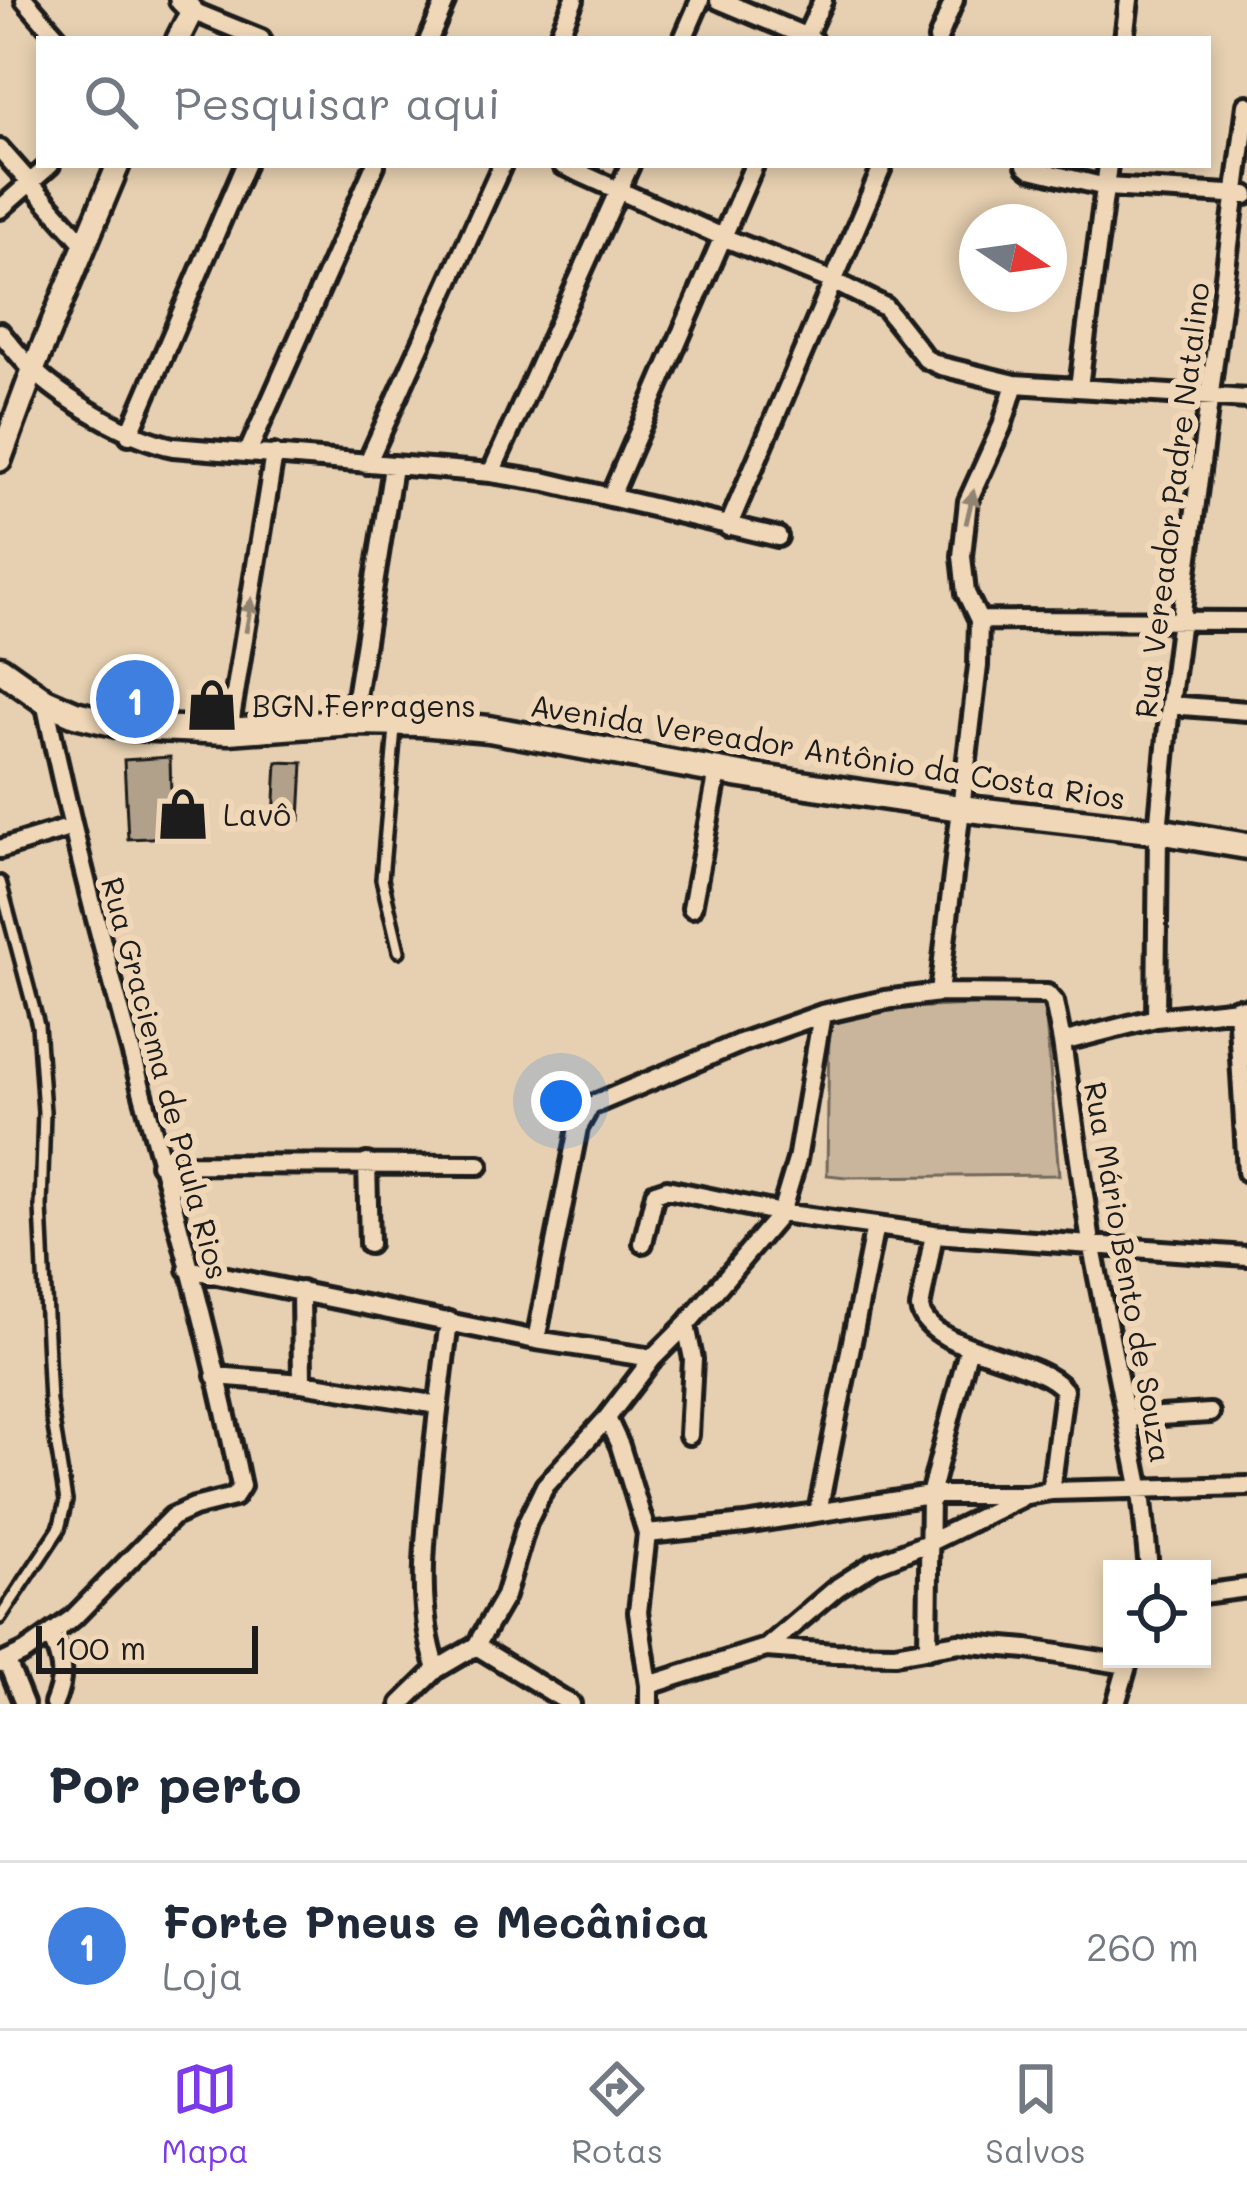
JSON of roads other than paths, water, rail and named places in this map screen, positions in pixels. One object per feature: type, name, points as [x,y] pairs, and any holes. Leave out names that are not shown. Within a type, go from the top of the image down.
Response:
[{"type":"main road","name":"Avenida Vereador Antônio da Costa Rios","points":[[0,669],[75,714],[130,728],[229,730],[395,722],[489,730],[718,771],[1247,846]]},
{"type":"street","points":[[25,0],[56,36]]},
{"type":"street","points":[[430,36],[446,0]]},
{"type":"street","points":[[558,36],[574,0]]},
{"type":"street","points":[[684,36],[700,0]]},
{"type":"street","points":[[719,0],[803,36]]},
{"type":"street","points":[[809,36],[823,0]]},
{"type":"street","points":[[939,36],[955,0]]},
{"type":"street","points":[[1124,36],[1130,0]]},
{"type":"street","points":[[179,36],[187,6],[254,36]]},
{"type":"street","name":"Rua Vereador Padre Natalino","points":[[1156,1018],[1159,831],[1170,705],[1242,195],[1247,105]]},
{"type":"street","points":[[0,149],[84,244]]},
{"type":"street","points":[[0,208],[47,168]]},
{"type":"street","points":[[0,460],[117,168]]},
{"type":"street","points":[[129,434],[244,168]]},
{"type":"street","points":[[248,452],[374,168]]},
{"type":"street","points":[[367,464],[501,168]]},
{"type":"street","points":[[569,168],[885,307],[926,359],[941,366],[1015,384],[1247,399]]},
{"type":"street","points":[[491,473],[629,168]]},
{"type":"street","points":[[611,496],[753,168]]},
{"type":"street","points":[[728,527],[882,168]]},
{"type":"street","points":[[1033,168],[1106,187],[1242,195]]},
{"type":"street","points":[[1079,387],[1108,168]]},
{"type":"street","points":[[0,332],[33,370],[129,434],[173,447],[491,473],[611,496],[778,537]]},
{"type":"street","points":[[536,1340],[578,1128],[590,1106],[822,1014],[939,993],[978,666],[979,620],[966,593],[962,556],[968,501],[1015,384]]},
{"type":"street","points":[[229,730],[274,454]]},
{"type":"street","points":[[352,722],[393,467]]},
{"type":"street","points":[[979,620],[1247,621]]},
{"type":"street","name":"Rua Graciema de Paula Rios","points":[[45,700],[72,826],[241,1486],[234,1497],[172,1517],[51,1635]]},
{"type":"street","points":[[1170,705],[1247,711]]},
{"type":"street","points":[[692,908],[718,771]]},
{"type":"street","points":[[0,849],[72,826]]},
{"type":"street","name":"Rua Mário Bento de Souza","points":[[939,993],[1040,992],[1054,1002],[1091,1243],[1141,1491],[1148,1560]]},
{"type":"street","points":[[1062,1042],[1156,1018],[1242,1008],[1247,1172]]},
{"type":"street","points":[[401,1704],[436,1670],[476,1646],[506,1596],[527,1522],[545,1486],[782,1213],[797,1160],[822,1014]]},
{"type":"street","points":[[368,1163],[369,1244]]},
{"type":"street","points":[[160,1164],[479,1165]]},
{"type":"street","points":[[643,1243],[649,1208],[660,1190],[934,1234],[1247,1256]]},
{"type":"street","points":[[818,1512],[875,1226]]},
{"type":"street","points":[[934,1234],[922,1318],[969,1347],[1051,1377],[1064,1390],[1051,1491]]},
{"type":"street","points":[[188,1269],[536,1340],[653,1358]]},
{"type":"street","points":[[301,1291],[302,1383]]},
{"type":"street","points":[[436,1670],[422,1563],[449,1321]]},
{"type":"street","points":[[686,1325],[693,1359],[689,1435]]},
{"type":"street","points":[[928,1649],[930,1495],[969,1347]]},
{"type":"street","points":[[215,1376],[302,1383],[438,1405]]},
{"type":"street","points":[[1127,1418],[1210,1413]]},
{"type":"street","points":[[607,1418],[647,1534],[638,1612],[649,1694],[766,1648],[838,1587],[874,1564],[1026,1495]]},
{"type":"street","points":[[647,1534],[930,1495],[1247,1486]]},
{"type":"street","points":[[1211,1593],[1247,1588]]},
{"type":"street","points":[[24,1704],[3,1663],[51,1635],[61,1663],[62,1684],[53,1704]]},
{"type":"street","points":[[766,1648],[896,1654],[958,1643],[1103,1659]]},
{"type":"street","points":[[476,1646],[571,1704]]},
{"type":"street","points":[[1116,1704],[1126,1668]]},
{"type":"lane","points":[[395,722],[382,879],[399,952]]},
{"type":"lane","points":[[0,882],[38,1025],[50,1402],[67,1501],[59,1529],[0,1618]]},
{"type":"place","name":"Forte Pneus e Mecânica","points":[[135,699]]},
{"type":"place","name":"BGN Ferragens","points":[[212,705]]},
{"type":"place","name":"Lavô","points":[[183,814]]}]
